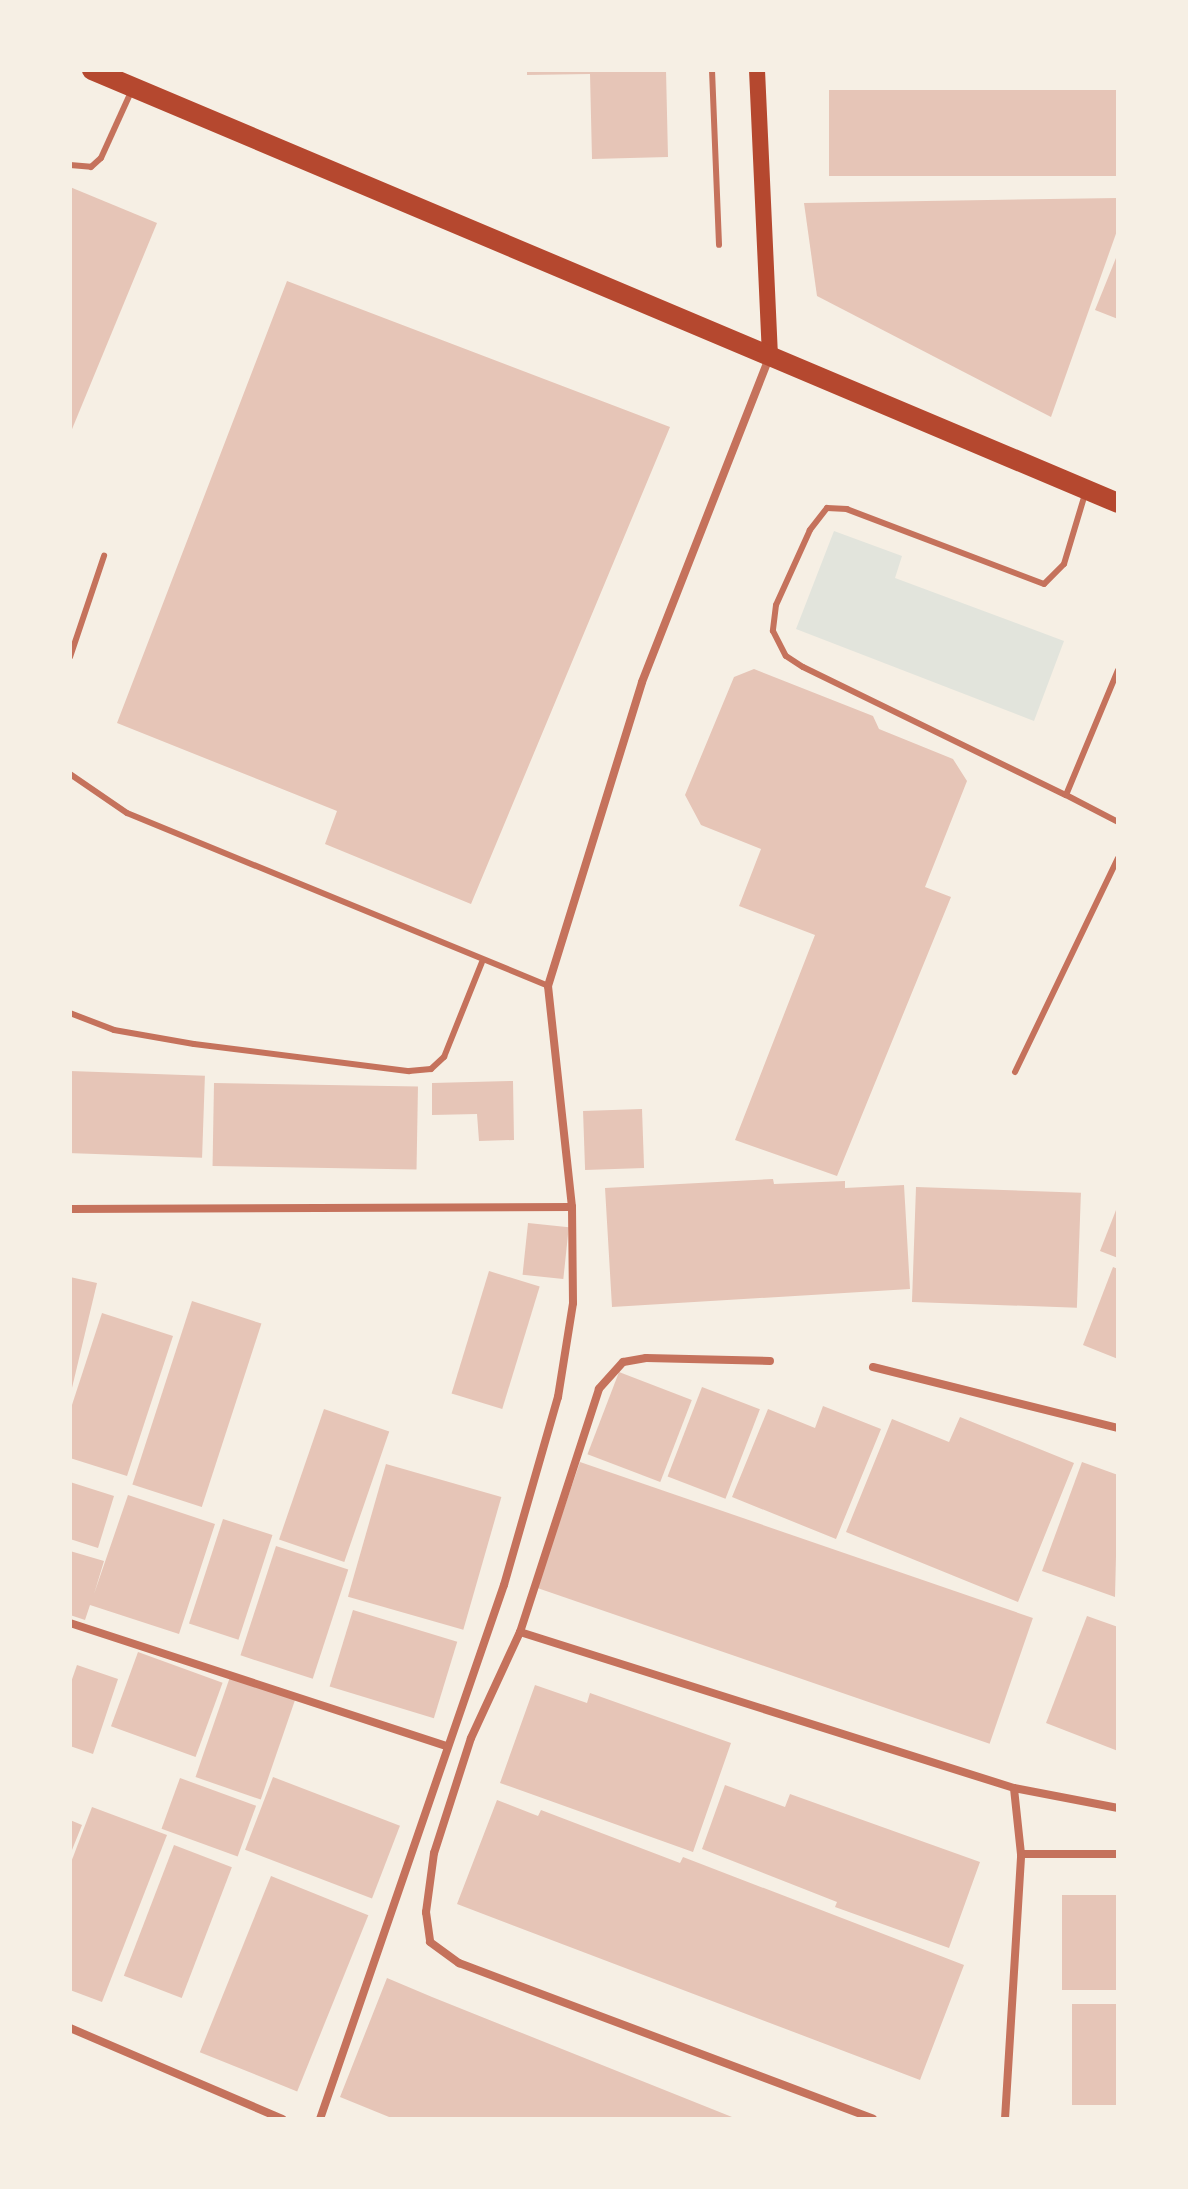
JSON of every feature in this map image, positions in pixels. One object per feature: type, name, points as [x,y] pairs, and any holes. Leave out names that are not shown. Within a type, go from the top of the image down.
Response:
[{"type":"main road","points":[[92,70],[636,303],[770,354],[1118,503]]},
{"type":"main road","points":[[757,70],[770,354]]},
{"type":"street","points":[[320,2119],[504,1585],[558,1397],[573,1303],[572,1207],[548,986],[642,682],[770,354]]},
{"type":"street","points":[[70,1209],[572,1207]]},
{"type":"street","points":[[770,1361],[646,1358],[623,1362],[610,1372],[599,1389],[520,1632],[471,1738],[434,1853],[426,1900],[430,1942],[459,1963],[873,2119]]},
{"type":"street","points":[[873,1367],[1118,1428]]},
{"type":"street","points":[[70,1623],[447,1746]]},
{"type":"street","points":[[520,1632],[1014,1788],[1118,1808]]},
{"type":"street","points":[[1005,2119],[1021,1854],[1014,1788]]},
{"type":"street","points":[[1021,1854],[1118,1854]]},
{"type":"street","points":[[70,2028],[282,2119]]},
{"type":"lane","points":[[712,70],[719,245]]},
{"type":"lane","points":[[70,165],[91,167],[101,158],[133,89]]},
{"type":"lane","points":[[1086,490],[1064,564],[1044,584],[847,509],[827,508],[810,530],[776,605],[773,624],[777,646],[803,667],[1118,822]]},
{"type":"lane","points":[[70,657],[104,556]]},
{"type":"lane","points":[[1066,795],[1118,670]]},
{"type":"lane","points":[[70,774],[127,813],[482,962],[548,986]]},
{"type":"lane","points":[[1015,1072],[1118,858]]},
{"type":"lane","points":[[70,1013],[114,1030],[194,1044],[409,1071],[431,1069],[444,1057],[482,962]]},
{"type":"shaded area","points":[[834,531],[902,556],[895,578],[1064,641],[1034,721],[796,629]]},
{"type":"building","points":[[527,70],[666,70],[668,157],[592,159],[590,74],[527,75]]},
{"type":"building","points":[[829,90],[1118,90],[1118,176],[829,176]]},
{"type":"building","points":[[70,187],[157,223],[70,434]]},
{"type":"building","points":[[1118,198],[1118,228],[1051,417],[817,296],[804,203]]},
{"type":"building","points":[[1118,253],[1118,319],[1095,310]]},
{"type":"building","points":[[287,281],[670,427],[471,904],[325,844],[337,811],[117,723]]},
{"type":"building","points":[[754,669],[873,716],[879,729],[953,759],[967,781],[925,887],[951,897],[837,1176],[735,1140],[815,935],[739,906],[761,849],[701,825],[685,795],[734,677]]},
{"type":"building","points":[[70,1071],[205,1076],[202,1158],[70,1153]]},
{"type":"building","points":[[513,1081],[514,1140],[479,1141],[477,1114],[432,1115],[432,1083]]},
{"type":"building","points":[[214,1083],[418,1087],[417,1170],[213,1166]]},
{"type":"building","points":[[642,1109],[644,1168],[585,1170],[583,1111]]},
{"type":"building","points":[[773,1179],[774,1184],[845,1181],[845,1188],[904,1185],[910,1289],[612,1307],[605,1188]]},
{"type":"building","points":[[916,1187],[1081,1193],[1077,1308],[912,1302]]},
{"type":"building","points":[[1118,1205],[1118,1258],[1100,1251]]},
{"type":"building","points":[[528,1223],[569,1227],[563,1279],[523,1275]]},
{"type":"building","points":[[1113,1267],[1118,1269],[1118,1359],[1083,1345]]},
{"type":"building","points":[[489,1271],[540,1286],[502,1409],[452,1393]]},
{"type":"building","points":[[70,1277],[97,1283],[71,1392],[70,1392]]},
{"type":"building","points":[[192,1301],[261,1324],[202,1507],[132,1485]]},
{"type":"building","points":[[102,1313],[173,1336],[127,1476],[70,1458],[70,1411]]},
{"type":"building","points":[[619,1372],[692,1400],[660,1482],[587,1454]]},
{"type":"building","points":[[702,1387],[760,1409],[725,1499],[668,1477]]},
{"type":"building","points":[[823,1406],[881,1429],[836,1539],[732,1497],[768,1409],[815,1428]]},
{"type":"building","points":[[324,1409],[389,1431],[344,1562],[279,1539]]},
{"type":"building","points":[[960,1417],[1074,1463],[1018,1602],[846,1532],[892,1419],[949,1442]]},
{"type":"building","points":[[580,1462],[1033,1618],[990,1744],[537,1588]]},
{"type":"building","points":[[1082,1462],[1118,1475],[1115,1597],[1042,1571]]},
{"type":"building","points":[[386,1464],[501,1497],[463,1630],[348,1597]]},
{"type":"building","points":[[70,1482],[114,1496],[98,1548],[70,1539]]},
{"type":"building","points":[[128,1495],[215,1524],[179,1634],[90,1605],[85,1620],[70,1615],[70,1551],[104,1561],[94,1594]]},
{"type":"building","points":[[223,1519],[272,1535],[238,1640],[189,1624]]},
{"type":"building","points":[[276,1546],[348,1569],[313,1679],[240,1655]]},
{"type":"building","points":[[353,1610],[457,1642],[434,1718],[330,1687]]},
{"type":"building","points":[[1087,1616],[1118,1627],[1118,1751],[1046,1723]]},
{"type":"building","points":[[138,1652],[223,1683],[196,1757],[111,1726]]},
{"type":"building","points":[[77,1665],[118,1679],[93,1754],[70,1746],[70,1685]]},
{"type":"building","points":[[231,1674],[296,1696],[261,1800],[196,1777]]},
{"type":"building","points":[[535,1685],[587,1703],[590,1693],[731,1743],[693,1852],[500,1783]]},
{"type":"building","points":[[273,1777],[400,1826],[372,1899],[245,1850]]},
{"type":"building","points":[[180,1778],[256,1806],[238,1856],[162,1829]]},
{"type":"building","points":[[725,1785],[785,1807],[790,1794],[980,1862],[949,1948],[835,1907],[837,1902],[702,1849]]},
{"type":"building","points":[[497,1800],[538,1816],[541,1810],[680,1863],[683,1857],[964,1965],[920,2080],[457,1904]]},
{"type":"building","points":[[92,1807],[167,1835],[102,2002],[70,1990],[70,1865]]},
{"type":"building","points":[[70,1820],[82,1825],[70,1855]]},
{"type":"building","points":[[174,1845],[232,1867],[182,1998],[124,1976]]},
{"type":"building","points":[[271,1876],[368,1915],[297,2091],[200,2052]]},
{"type":"building","points":[[1062,1895],[1118,1895],[1118,1990],[1062,1990]]},
{"type":"building","points":[[387,1978],[737,2119],[394,2119],[340,2097]]},
{"type":"building","points":[[1072,2004],[1118,2004],[1118,2105],[1072,2105]]}]
